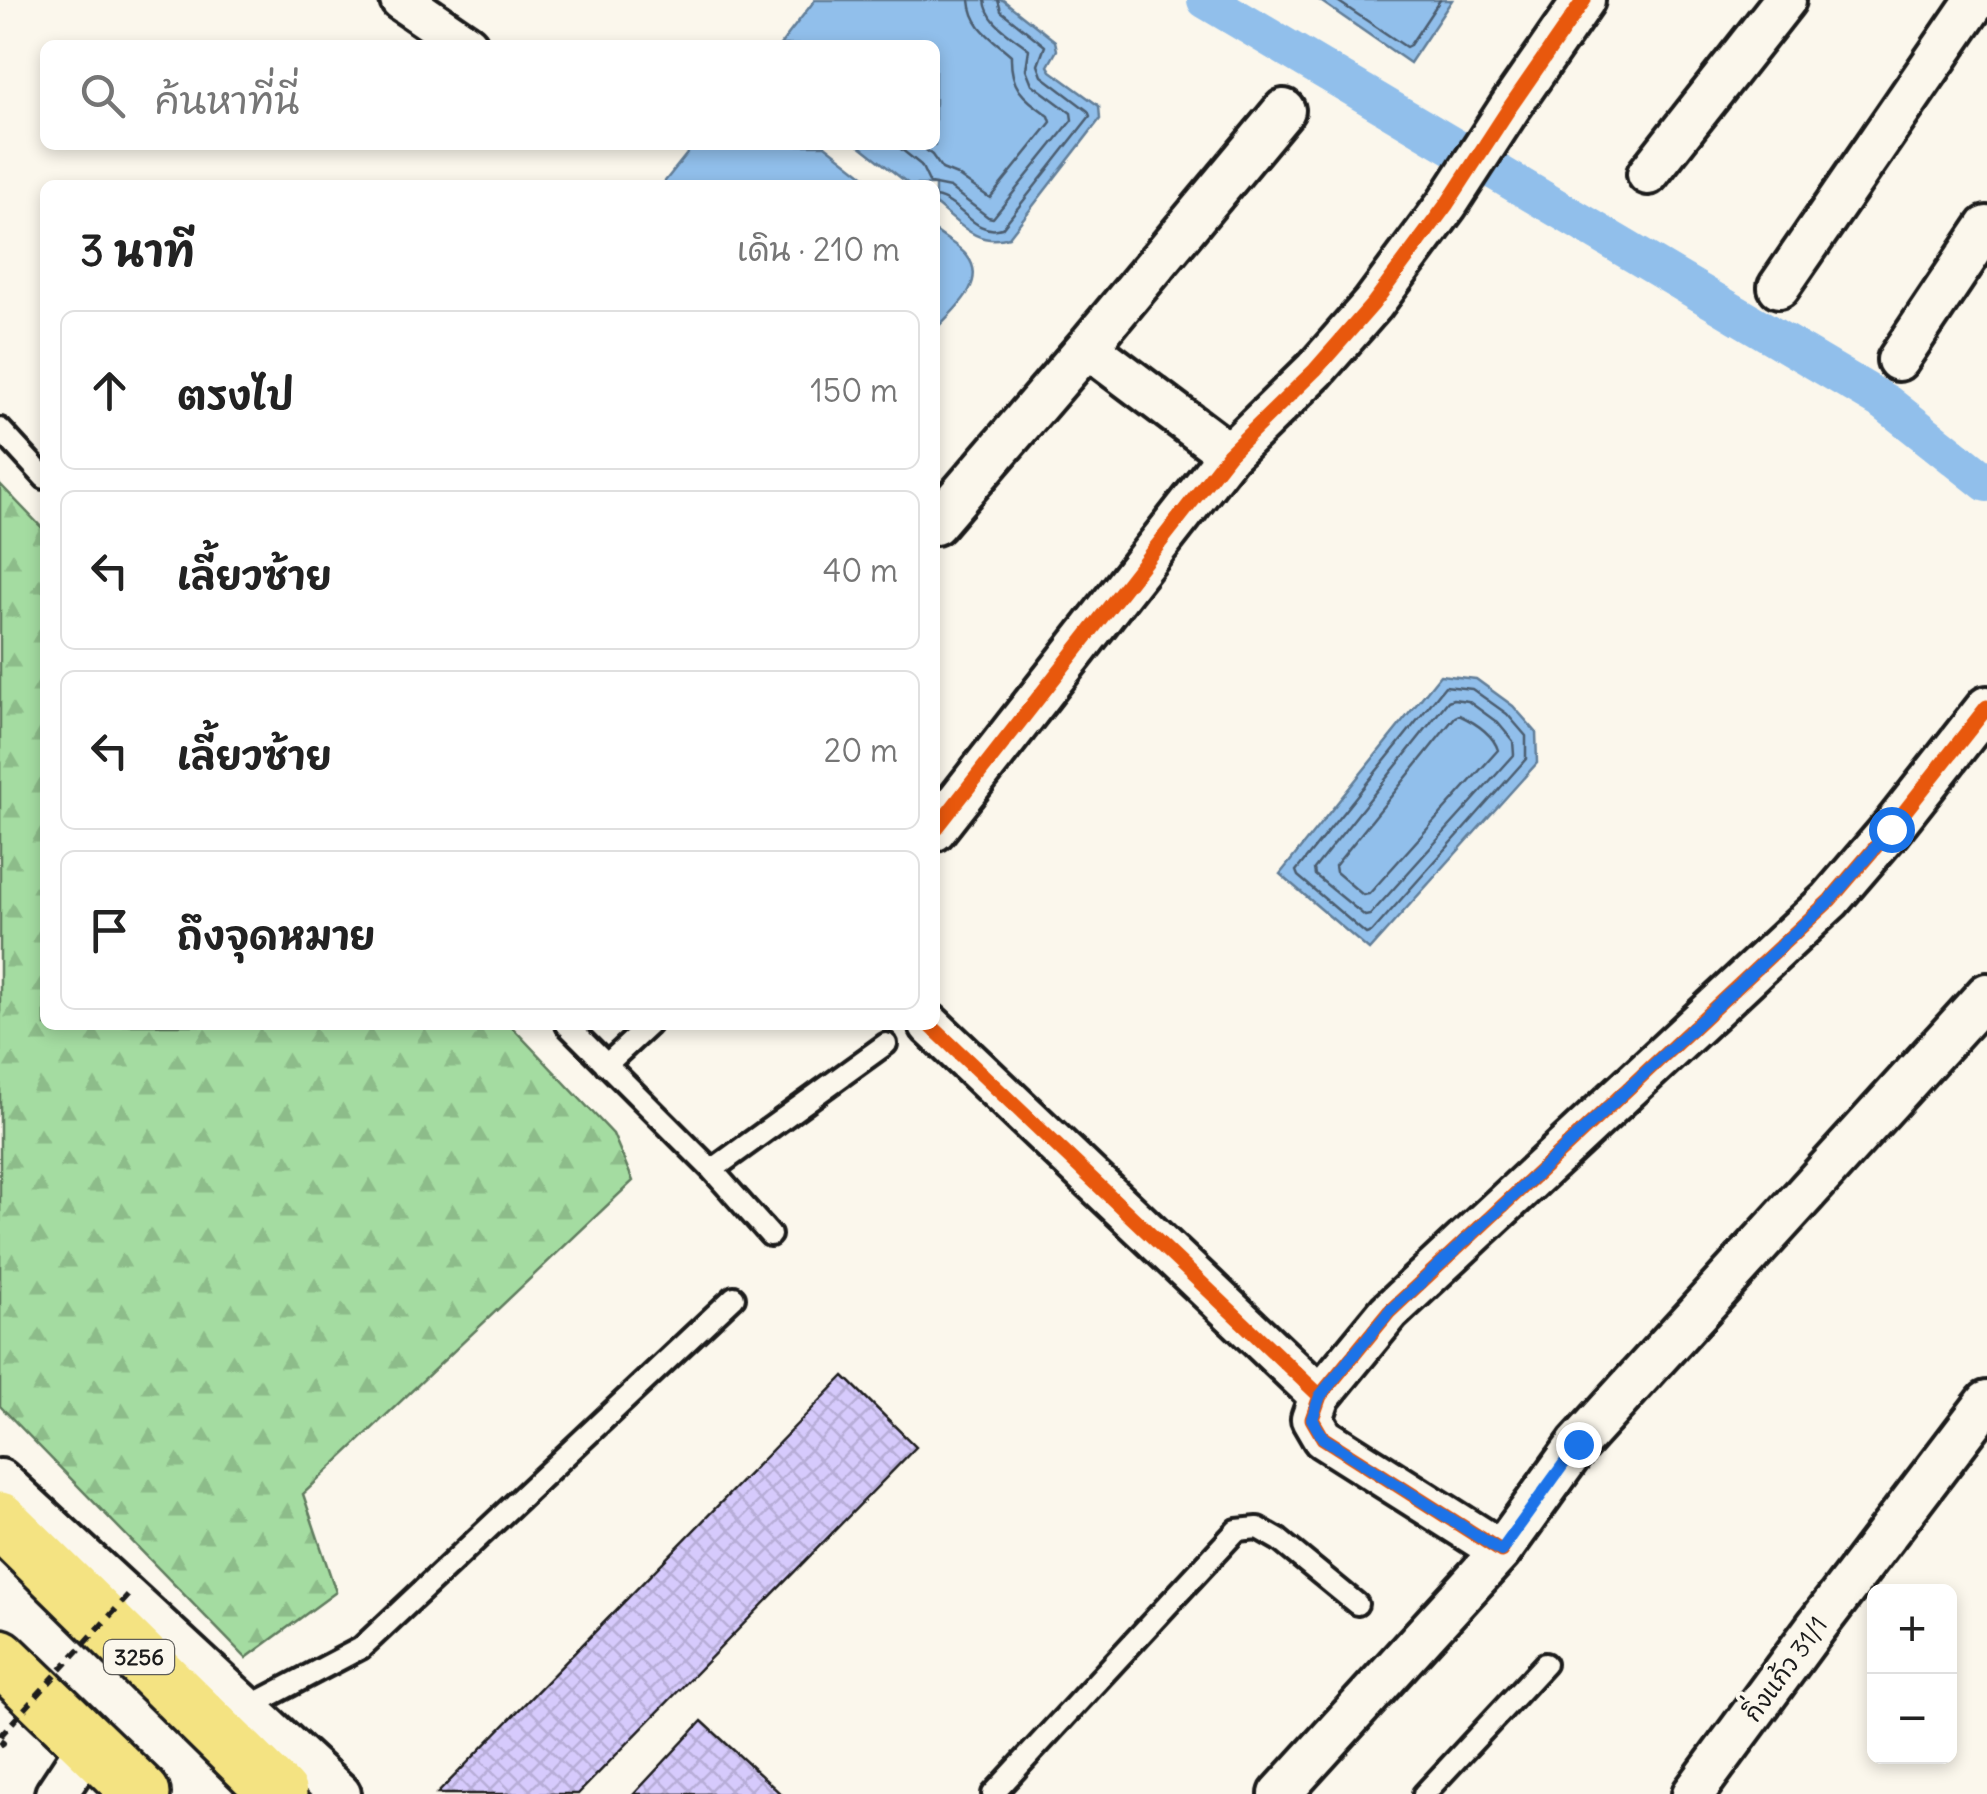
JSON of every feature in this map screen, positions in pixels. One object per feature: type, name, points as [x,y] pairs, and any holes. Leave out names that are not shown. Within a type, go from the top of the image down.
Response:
[{"type":"main road","name":"3256","points":[[0,1520],[228,1718],[279,1794]]},
{"type":"main road","points":[[0,1656],[142,1794]]},
{"type":"street","points":[[402,0],[459,40]]},
{"type":"street","points":[[940,824],[1229,454],[1315,370],[1373,304],[1447,204],[1584,0]]},
{"type":"street","points":[[1648,174],[1785,0]]},
{"type":"street","points":[[1779,287],[1976,0]]},
{"type":"street","points":[[940,518],[1284,110]]},
{"type":"street","points":[[1898,360],[1987,227]]},
{"type":"street","points":[[1086,347],[1229,454]]},
{"type":"street","points":[[1501,1551],[1323,1438],[1312,1419],[1320,1396],[1389,1312],[1830,900],[1987,707]]},
{"type":"street","points":[[1280,1794],[1501,1551],[1578,1444],[1987,994]]},
{"type":"street","points":[[935,1030],[1320,1396]]},
{"type":"street","name":"กิ่งแก้ว 31/1","points":[[1693,1794],[1987,1402]]},
{"type":"street","points":[[0,1480],[228,1718],[340,1794]]},
{"type":"street","points":[[56,1794],[90,1744]]},
{"type":"lane","points":[[0,429],[40,464]]},
{"type":"lane","points":[[573,1030],[712,1170],[770,1235]]},
{"type":"lane","points":[[606,1065],[644,1030]]},
{"type":"lane","points":[[712,1170],[886,1044]]},
{"type":"lane","points":[[228,1718],[361,1648],[734,1297]]},
{"type":"lane","points":[[992,1794],[1237,1530],[1258,1528],[1280,1540],[1357,1604]]},
{"type":"lane","points":[[1424,1794],[1545,1664]]},
{"type":"path","points":[[0,1741],[128,1596]]},
{"type":"green space","points":[[0,484],[40,526],[40,1030],[515,1030],[613,1134],[633,1181],[303,1494],[336,1592],[246,1658],[0,1406]]},
{"type":"water","points":[[815,0],[1003,0],[1055,41],[1057,50],[1048,66],[1099,106],[1100,119],[1009,237],[987,239],[940,208],[940,180],[904,180],[865,150],[940,150],[940,40],[784,40]]},
{"type":"water","points":[[1319,0],[1452,0],[1410,63]]},
{"type":"water","points":[[690,150],[831,150],[870,180],[666,180]]},
{"type":"water","points":[[940,235],[967,256],[973,266],[971,286],[940,325]]},
{"type":"water","points":[[1440,675],[1476,679],[1513,706],[1536,732],[1537,763],[1369,950],[1280,874]]},
{"type":"building","points":[[844,1376],[916,1447],[578,1794],[437,1794]]},
{"type":"building","points":[[702,1721],[781,1794],[634,1794]]},
{"type":"waterway","points":[[1206,0],[1886,403],[1987,483]]},
{"type":"cycle path","points":[[940,824],[1229,454],[1315,370],[1373,304],[1447,204],[1584,0]]},
{"type":"cycle path","points":[[1501,1551],[1323,1438],[1312,1419],[1320,1396],[1389,1312],[1830,900],[1987,707]]},
{"type":"cycle path","points":[[935,1030],[1320,1396]]},
{"type":"route","points":[[1578,1444],[1501,1551],[1323,1438],[1312,1419],[1320,1396],[1389,1312],[1830,900],[1891,829]]}]
